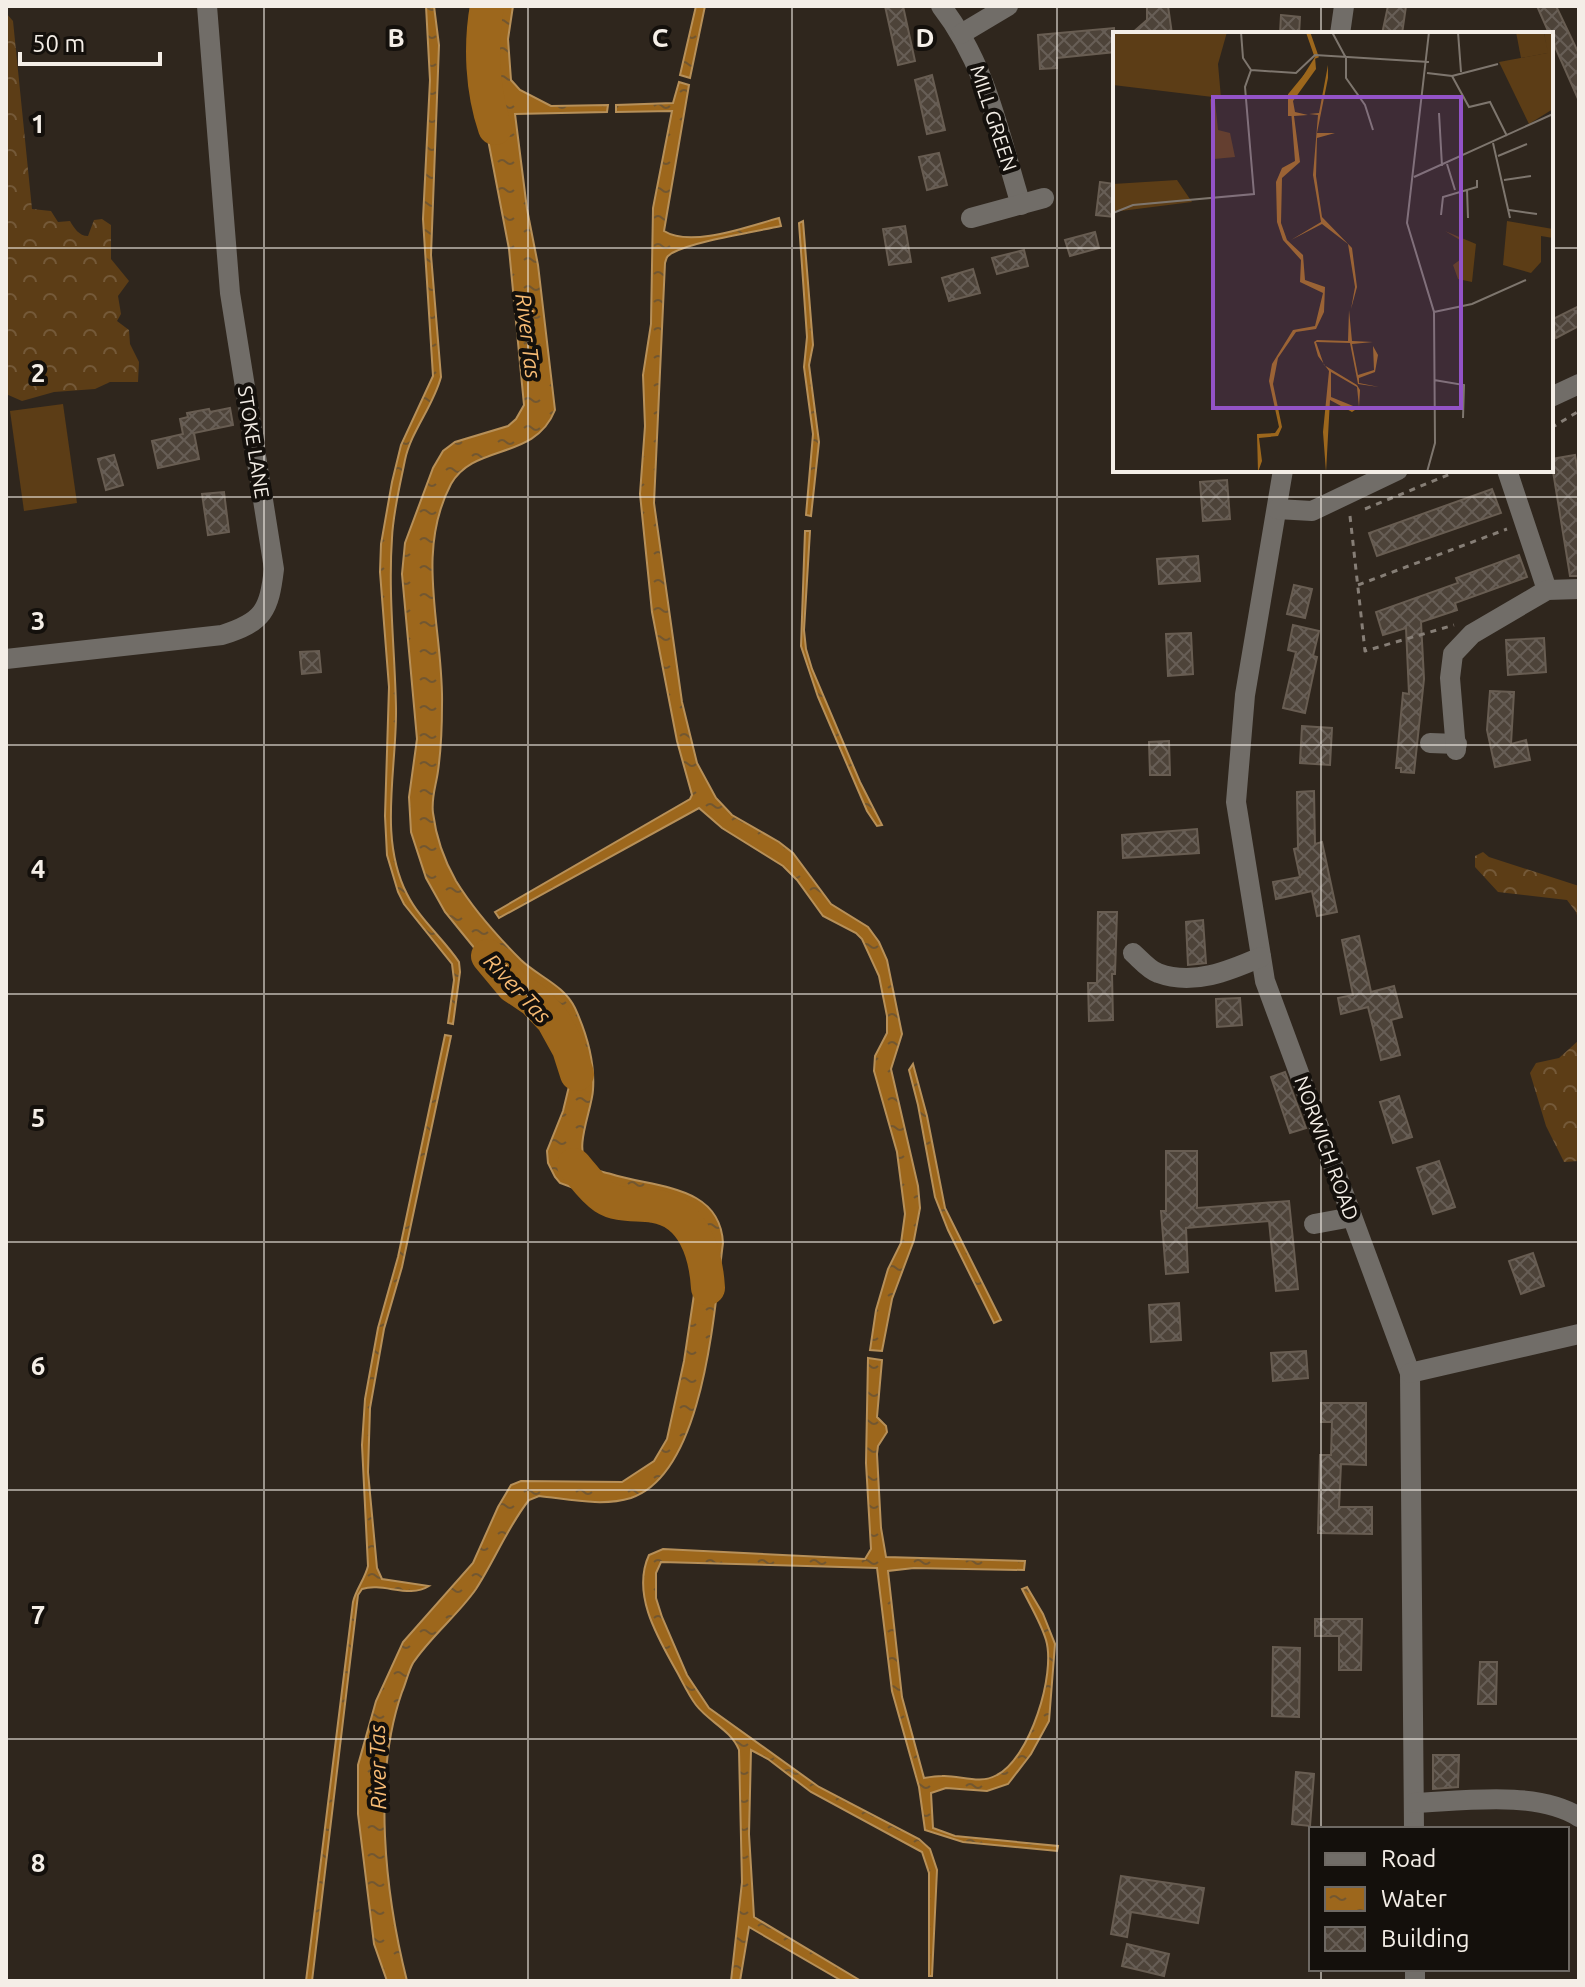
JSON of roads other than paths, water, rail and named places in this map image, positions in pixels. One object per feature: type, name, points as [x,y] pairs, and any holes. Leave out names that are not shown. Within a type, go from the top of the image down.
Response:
[{"type":"street","name":"STOKE LANE","points":[[6,659],[222,635],[244,628],[259,618],[270,600],[274,569],[230,293],[207,6]]},
{"type":"street","name":"MILL GREEN","points":[[941,6],[961,34],[980,70],[1021,205]]},
{"type":"street","points":[[961,34],[1008,6]]},
{"type":"street","points":[[1340,32],[1344,6]]},
{"type":"street","points":[[971,218],[1044,198]]},
{"type":"street","points":[[1553,396],[1579,384]]},
{"type":"street","name":"NORWICH ROAD","points":[[1283,472],[1245,695],[1236,802],[1265,981],[1410,1373],[1414,1827]]},
{"type":"street","points":[[1277,509],[1312,511],[1394,472]]},
{"type":"street","points":[[1508,472],[1547,590]]},
{"type":"street","points":[[1430,743],[1457,747],[1450,678],[1453,654],[1472,634],[1547,590],[1579,589]]},
{"type":"street","points":[[1133,953],[1157,973],[1196,978],[1226,972],[1261,957]]},
{"type":"street","points":[[1314,1224],[1352,1217]]},
{"type":"street","points":[[1410,1373],[1579,1334]]},
{"type":"street","points":[[1414,1803],[1481,1800],[1533,1802],[1568,1810],[1579,1817]]},
{"type":"water","points":[[426,6],[434,6],[439,45],[431,255],[441,377],[408,449],[393,528],[391,581],[396,731],[391,827],[398,872],[407,894],[459,962],[453,1024],[448,1023],[454,980],[452,964],[404,904],[398,892],[387,855],[385,816],[389,687],[380,572],[381,544],[401,445],[433,376],[423,219],[430,80]]},
{"type":"water","points":[[491,6],[513,6],[508,39],[511,80],[520,90],[551,106],[608,105],[607,112],[515,114],[527,209],[538,265],[555,410],[546,426],[534,437],[474,462],[461,471],[451,484],[440,511],[432,565],[442,705],[434,822],[448,865],[470,902],[521,960],[558,987],[575,1008],[593,1069],[592,1098],[582,1149],[588,1165],[628,1179],[665,1186],[698,1199],[710,1209],[719,1224],[723,1243],[701,1386],[690,1424],[675,1457],[656,1483],[620,1501],[597,1502],[539,1496],[529,1500],[476,1589],[411,1666],[393,1726],[385,1798],[388,1874],[407,1981],[387,1981],[374,1944],[358,1814],[358,1765],[376,1701],[403,1642],[473,1563],[511,1485],[521,1481],[622,1482],[654,1461],[667,1439],[684,1361],[701,1248],[696,1225],[673,1210],[628,1204],[587,1193],[560,1183],[555,1177],[548,1163],[547,1151],[563,1111],[571,1078],[563,1038],[556,1021],[480,955],[445,912],[426,878],[411,832],[409,797],[417,739],[402,574],[405,543],[433,468],[443,451],[455,442],[508,426],[524,405],[509,249],[485,124],[486,54]]},
{"type":"water","points":[[696,6],[705,6],[690,78],[680,75]]},
{"type":"water","points":[[679,82],[689,85],[664,231],[675,236],[704,236],[779,218],[781,226],[682,249],[667,257],[665,263],[654,503],[682,702],[697,763],[716,798],[732,815],[793,853],[831,904],[868,927],[887,960],[902,1034],[891,1069],[918,1186],[920,1208],[914,1240],[892,1299],[882,1351],[870,1350],[876,1310],[888,1269],[901,1243],[905,1214],[897,1152],[874,1071],[875,1056],[887,1033],[887,1016],[879,976],[862,939],[823,916],[783,866],[722,828],[699,808],[499,918],[495,912],[690,799],[692,795],[677,741],[652,612],[640,494],[645,426],[643,375],[651,324],[653,208],[672,111],[616,112],[616,105],[673,103]]},
{"type":"water","points":[[803,221],[813,345],[809,365],[819,442],[811,516],[806,515],[813,434],[804,367],[807,337],[799,223]]},
{"type":"water","points":[[805,531],[810,531],[804,630],[806,649],[860,782],[882,825],[877,826],[867,811],[818,697],[801,646]]},
{"type":"water","points":[[445,1035],[451,1036],[402,1267],[384,1329],[370,1408],[368,1472],[377,1568],[382,1579],[429,1586],[413,1591],[370,1587],[362,1589],[358,1595],[312,1981],[306,1981],[353,1602],[368,1566],[362,1445],[365,1399],[378,1328],[398,1257]]},
{"type":"water","points":[[913,1064],[945,1208],[1001,1320],[994,1323],[935,1197],[909,1070]]},
{"type":"water","points":[[868,1358],[882,1360],[877,1417],[886,1426],[887,1432],[878,1446],[877,1454],[881,1528],[886,1557],[1025,1561],[1024,1570],[914,1568],[888,1571],[902,1697],[924,1778],[990,1778],[1009,1766],[1030,1734],[1044,1693],[1048,1655],[1044,1634],[1022,1589],[1027,1587],[1043,1614],[1055,1644],[1049,1721],[1031,1754],[1008,1784],[987,1791],[946,1788],[931,1793],[933,1828],[955,1836],[1058,1846],[1057,1851],[963,1842],[925,1830],[919,1787],[892,1691],[877,1568],[661,1562],[656,1573],[656,1598],[662,1617],[687,1675],[709,1708],[819,1787],[919,1839],[930,1849],[937,1870],[932,1976],[929,1976],[929,1873],[922,1852],[811,1792],[751,1750],[749,1834],[754,1917],[861,1981],[842,1981],[749,1927],[740,1981],[731,1981],[742,1882],[739,1750],[731,1737],[696,1705],[662,1645],[645,1600],[644,1570],[649,1555],[663,1549],[865,1559],[871,1549],[866,1463]]},
{"type":"waterway","name":"River Tas","points":[[487,6],[483,36],[484,67],[487,98],[495,128]]},
{"type":"waterway","name":"River Tas","points":[[488,956],[513,986],[534,1000],[553,1020],[569,1049],[577,1074]]},
{"type":"waterway","name":"River Tas","points":[[574,1165],[596,1190],[610,1200],[654,1206],[679,1217],[695,1236],[701,1249],[708,1288]]}]
